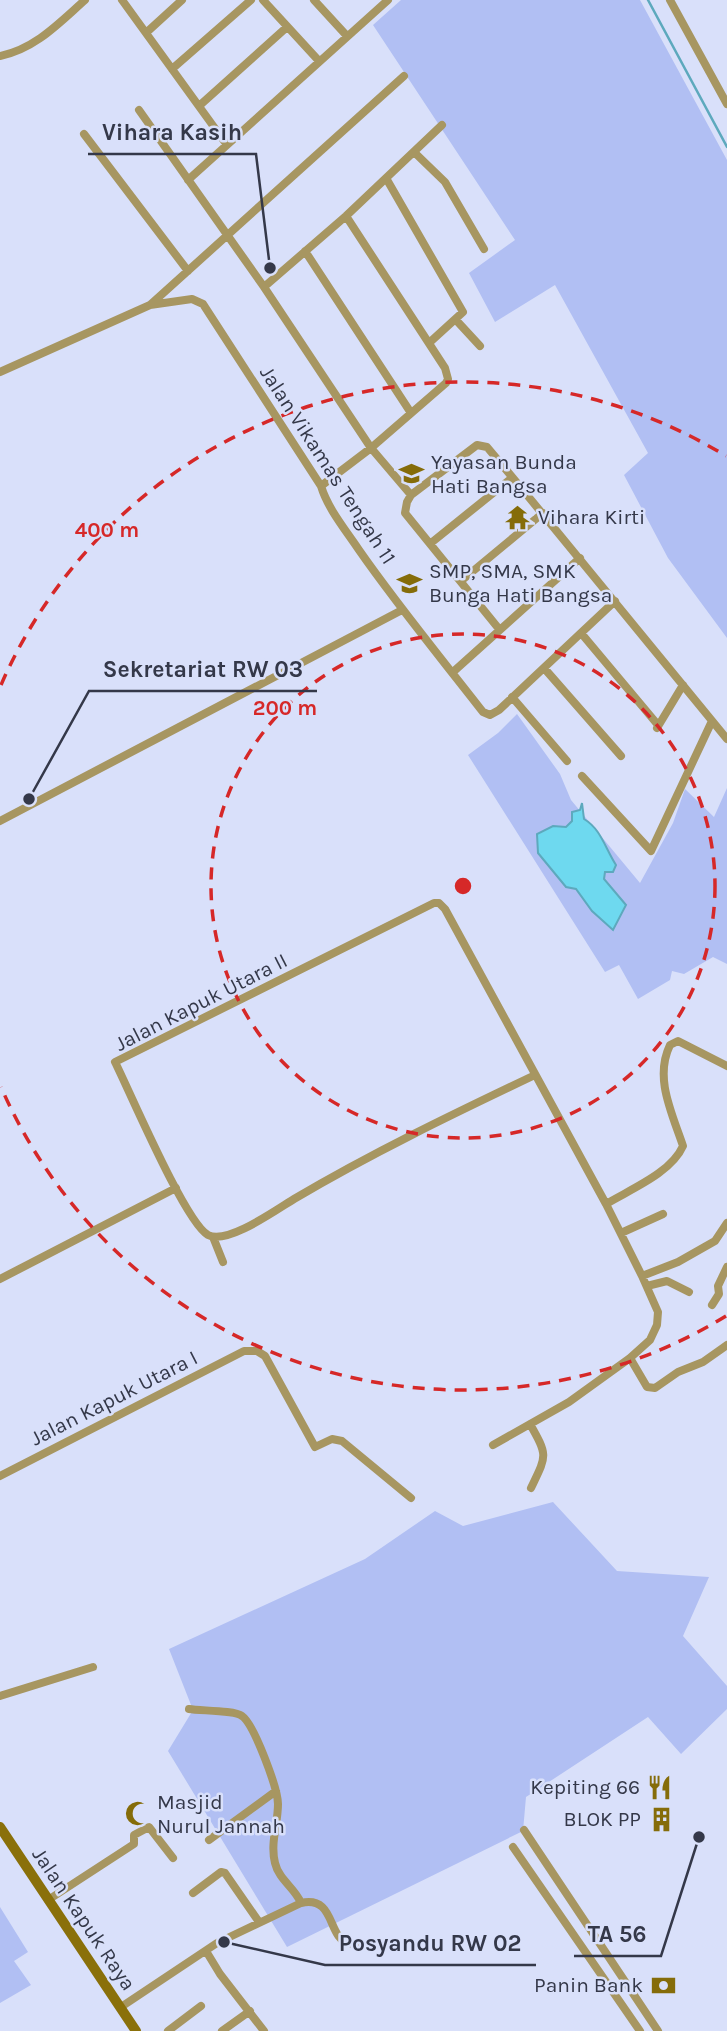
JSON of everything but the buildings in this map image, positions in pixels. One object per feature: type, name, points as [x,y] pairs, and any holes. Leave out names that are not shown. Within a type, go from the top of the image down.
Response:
[{"type":"main road","name":"Jalan Kapuk Raya","points":[[1,1833],[136,2031]]},
{"type":"street","points":[[0,56],[26,48],[40,39],[85,0]]},
{"type":"street","points":[[122,0],[227,145]]},
{"type":"street","points":[[146,32],[182,0]]},
{"type":"street","points":[[172,69],[251,0]]},
{"type":"street","points":[[263,0],[319,61]]},
{"type":"street","points":[[314,0],[347,36]]},
{"type":"street","points":[[670,0],[727,104]]},
{"type":"street","points":[[188,180],[385,1]]},
{"type":"street","points":[[199,106],[287,27]]},
{"type":"street","points":[[0,372],[150,305],[404,76]]},
{"type":"street","points":[[139,110],[264,287],[371,448],[411,495]]},
{"type":"street","points":[[264,287],[346,216],[442,125]]},
{"type":"street","points":[[85,134],[188,271]]},
{"type":"street","points":[[414,152],[445,182],[484,249]]},
{"type":"street","points":[[386,178],[462,309],[461,316],[429,343]]},
{"type":"street","points":[[320,486],[371,448],[448,379],[445,368],[346,216]]},
{"type":"street","points":[[305,251],[411,412]]},
{"type":"street","name":"Jalan Vikamas Tengah 11","points":[[150,305],[192,299],[203,303],[320,486],[326,501],[402,610],[483,712],[490,715],[512,697],[615,601]]},
{"type":"street","points":[[456,320],[480,346]]},
{"type":"street","points":[[499,629],[405,513],[411,495],[477,445],[487,447],[727,739]]},
{"type":"street","points":[[431,543],[508,481],[518,490]]},
{"type":"street","points":[[461,581],[543,513]]},
{"type":"street","points":[[453,672],[580,558]]},
{"type":"street","points":[[0,821],[402,610]]},
{"type":"street","points":[[581,633],[658,727],[683,685]]},
{"type":"street","points":[[544,668],[621,756]]},
{"type":"street","points":[[512,697],[567,761]]},
{"type":"street","points":[[582,776],[651,851],[712,721]]},
{"type":"street","name":"Jalan Kapuk Utara II","points":[[213,1237],[195,1222],[172,1190],[115,1062],[434,903],[439,904],[445,909],[606,1204],[656,1305],[657,1325],[650,1340],[630,1358]]},
{"type":"street","points":[[606,1204],[659,1172],[680,1153],[683,1146],[662,1074],[663,1062],[670,1045],[678,1041],[727,1066]]},
{"type":"street","points":[[223,1262],[213,1237],[227,1236],[255,1222],[352,1165],[535,1075]]},
{"type":"street","points":[[0,1279],[172,1190]]},
{"type":"street","points":[[621,1233],[663,1214]]},
{"type":"street","points":[[642,1276],[695,1253],[715,1241],[725,1226]]},
{"type":"street","points":[[712,1305],[719,1294],[718,1286],[727,1267]]},
{"type":"street","points":[[647,1286],[667,1281],[689,1292]]},
{"type":"street","points":[[493,1445],[569,1402],[630,1358],[648,1387],[654,1388],[678,1372],[703,1362],[727,1345]]},
{"type":"street","name":"Jalan Kapuk Utara I","points":[[0,1476],[248,1350],[265,1356],[315,1447],[332,1439],[342,1441],[411,1498]]},
{"type":"street","points":[[530,1424],[545,1454],[531,1488]]},
{"type":"street","points":[[0,1696],[93,1667]]},
{"type":"street","points":[[188,1709],[237,1713],[243,1716],[266,1762],[276,1791],[278,1805],[273,1841],[275,1864],[281,1878],[298,1895],[301,1903]]},
{"type":"street","points":[[209,1840],[276,1791]]},
{"type":"street","points":[[48,1900],[134,1844],[134,1835],[149,1827],[173,1858]]},
{"type":"street","points":[[524,1830],[658,2031]]},
{"type":"street","points":[[513,1847],[640,2031]]},
{"type":"street","points":[[192,1893],[221,1872],[225,1873],[259,1922]]},
{"type":"street","points":[[121,2007],[206,1951],[301,1903],[318,1903],[342,1940],[347,1943],[360,1943]]},
{"type":"street","points":[[206,1951],[220,1974],[264,2031]]},
{"type":"street","points":[[168,2031],[201,2006]]},
{"type":"street","points":[[222,2031],[250,2011]]},
{"type":"shaded area","points":[[401,0],[640,0],[727,160],[727,638],[668,558],[624,475],[648,453],[555,285],[495,322],[469,273],[515,240],[373,25]]},
{"type":"shaded area","points":[[517,714],[560,774],[571,800],[640,883],[673,823],[685,789],[714,817],[727,788],[727,964],[713,957],[684,974],[672,971],[670,980],[638,999],[619,965],[605,972],[468,755],[498,733]]},
{"type":"shaded area","points":[[582,803],[584,819],[599,833],[616,865],[613,872],[605,872],[604,879],[626,905],[613,930],[592,911],[576,889],[566,887],[538,853],[537,834],[553,826],[566,827],[572,821],[572,812],[580,810]]},
{"type":"shaded area","points":[[553,1502],[617,1571],[709,1577],[683,1636],[727,1686],[727,1709],[681,1754],[648,1717],[526,1797],[523,1831],[287,1947],[168,1751],[193,1710],[169,1649],[365,1559],[435,1511],[463,1526]]},
{"type":"shaded area","points":[[0,1907],[28,1952],[14,1961],[31,1985],[0,2003]]},
{"type":"waterway","points":[[648,0],[727,147]]},
{"type":"place","name":"Vihara Kasih","points":[[270,268]]},
{"type":"place","name":"Yayasan Bunda Hati Bangsa","points":[[411,474]]},
{"type":"place","name":"Vihara Kirti","points":[[518,517]]},
{"type":"place","name":"SMP, SMA, SMK Bunga Hati Bangsa","points":[[409,583]]},
{"type":"place","name":"Sekretariat RW 03","points":[[29,799]]},
{"type":"place","name":"Kepiting 66","points":[[660,1787]]},
{"type":"place","name":"Masjid Nurul Jannah","points":[[137,1814]]},
{"type":"place","name":"BLOK PP","points":[[661,1819]]},
{"type":"place","name":"TA 56","points":[[699,1837]]},
{"type":"place","name":"Posyandu RW 02","points":[[224,1942]]},
{"type":"place","name":"Panin Bank","points":[[663,1985]]}]
